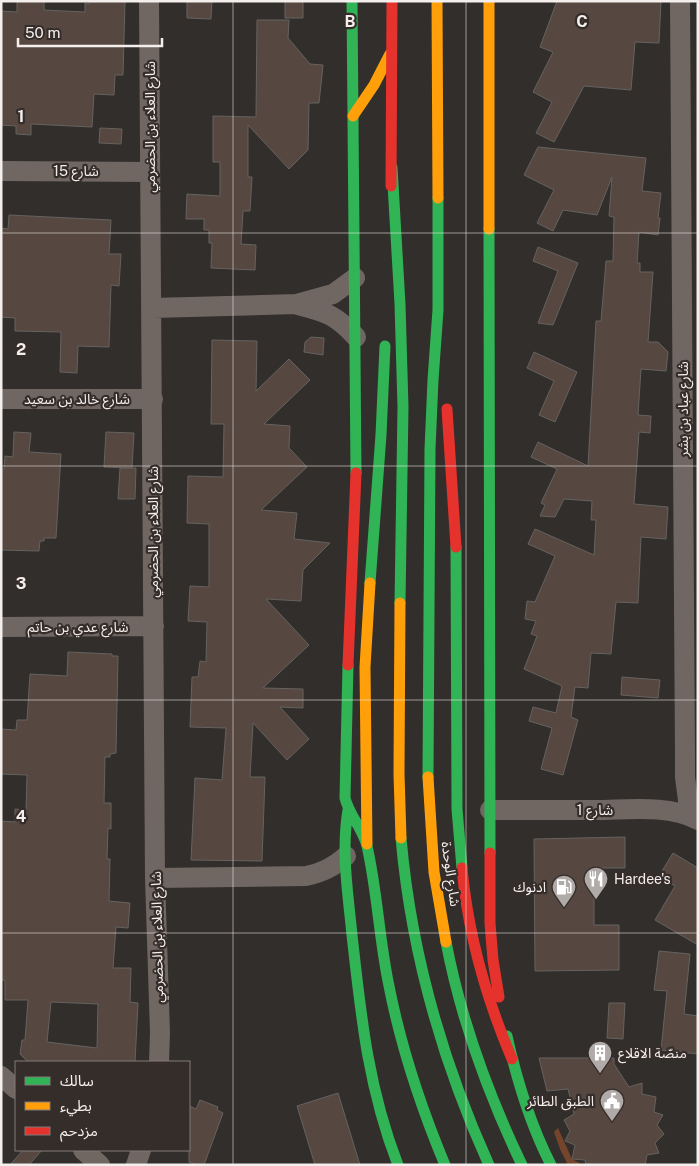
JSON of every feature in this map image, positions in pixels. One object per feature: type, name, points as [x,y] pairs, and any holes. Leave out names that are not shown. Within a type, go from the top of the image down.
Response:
[{"type":"main road","points":[[352,1],[356,473],[348,638],[344,792],[348,810],[368,844]]},
{"type":"main road","points":[[387,286],[392,167],[392,1]]},
{"type":"main road","points":[[437,1],[438,310],[444,379]]},
{"type":"main road","points":[[489,1],[491,943],[496,980],[512,1059],[524,1103],[551,1165]]},
{"type":"main road","points":[[353,116],[374,85],[392,51]]},
{"type":"main road","points":[[392,167],[403,380],[399,572],[399,770],[402,845],[412,920],[427,994],[448,1066],[475,1137],[489,1165]]},
{"type":"main road","name":"شارع الوحدة","points":[[438,310],[432,392],[429,573],[427,764],[430,832],[438,898],[450,964],[468,1030],[490,1093],[522,1165]]},
{"type":"main road","points":[[385,336],[381,443],[371,556],[365,667],[365,761],[368,844],[388,981],[397,1026],[423,1114],[444,1165]]},
{"type":"main road","points":[[446,399],[457,555],[458,809],[462,871],[472,932],[486,990],[496,1021],[512,1059]]},
{"type":"main road","points":[[348,810],[345,832],[348,901],[366,1062],[378,1112],[398,1165]]},
{"type":"street","name":"شارع العلاء بن الحضرمي","points":[[149,1],[155,878],[160,1033],[159,1061]]},
{"type":"street","name":"شارع عباد بن بشر","points":[[680,1],[690,407],[684,755],[694,818]]},
{"type":"street","name":"شارع 15","points":[[1,170],[150,172]]},
{"type":"street","points":[[152,308],[296,304],[333,294],[355,278]]},
{"type":"street","points":[[296,304],[334,316],[356,338]]},
{"type":"street","name":"شارع خالد بن سعيد","points":[[1,399],[152,399]]},
{"type":"street","name":"شارع عدي بن حاتم","points":[[1,627],[154,626]]},
{"type":"street","name":"شارع 1","points":[[490,810],[640,810],[669,812],[694,818]]},
{"type":"street","points":[[155,878],[306,876],[332,867],[346,856]]},
{"type":"street","points":[[306,876],[330,886],[348,901]]},
{"type":"street","points":[[1,1076],[15,1088]]},
{"type":"street","points":[[84,1151],[100,1165]]},
{"type":"street","points":[[136,1165],[141,1151]]},
{"type":"shaded area","points":[[558,1128],[572,1159],[583,1165],[568,1165],[554,1132]]},
{"type":"building","points":[[17,1],[44,1],[44,10],[85,12],[85,3],[89,4],[89,1],[125,1],[123,75],[115,75],[114,95],[94,94],[92,127],[31,124],[31,135],[16,134],[16,126],[1,125],[1,11],[17,12]]},
{"type":"building","points":[[187,1],[212,1],[211,19],[187,18]]},
{"type":"building","points":[[285,1],[303,1],[303,18],[285,18]]},
{"type":"building","points":[[557,1],[661,1],[659,43],[635,42],[631,90],[584,86],[554,142],[536,133],[552,102],[533,92],[553,52],[540,47]]},
{"type":"building","points":[[257,20],[289,20],[288,38],[310,64],[323,65],[319,103],[309,103],[308,150],[289,169],[248,125],[248,177],[252,177],[250,211],[243,211],[241,244],[256,245],[255,270],[211,268],[212,243],[209,243],[209,230],[204,230],[204,219],[186,219],[187,194],[220,196],[220,162],[213,162],[213,116],[256,117]]},
{"type":"building","points":[[100,128],[122,129],[121,144],[99,143]]},
{"type":"building","points":[[538,147],[646,158],[642,191],[661,193],[658,218],[660,218],[658,235],[639,232],[637,263],[640,263],[640,272],[653,272],[648,342],[658,342],[668,352],[666,371],[641,369],[638,415],[651,416],[650,433],[639,432],[634,504],[668,507],[666,539],[641,537],[638,603],[616,602],[611,654],[591,653],[588,688],[575,687],[571,717],[578,720],[563,775],[541,769],[552,728],[529,721],[533,707],[556,713],[562,686],[524,669],[537,636],[531,634],[536,621],[525,619],[527,601],[535,602],[555,556],[528,544],[535,529],[594,555],[596,520],[591,520],[592,501],[564,499],[555,517],[540,516],[545,505],[541,503],[557,469],[531,457],[538,442],[588,466],[596,321],[601,321],[606,261],[613,261],[614,217],[609,216],[612,177],[597,215],[563,210],[553,231],[537,223],[554,190],[524,175]]},
{"type":"building","points":[[9,215],[111,220],[109,254],[121,254],[119,286],[111,285],[109,347],[78,346],[77,373],[60,372],[61,332],[15,331],[15,318],[1,317],[1,228],[8,229]]},
{"type":"building","points":[[538,247],[578,263],[553,325],[538,323],[558,271],[533,261]]},
{"type":"building","points":[[311,337],[324,338],[323,355],[304,352],[305,342]]},
{"type":"building","points":[[212,340],[257,341],[256,391],[289,359],[310,380],[264,424],[290,426],[289,448],[307,467],[261,510],[297,513],[294,539],[330,543],[303,570],[301,601],[266,599],[309,645],[263,688],[303,689],[303,708],[280,707],[309,739],[287,760],[253,723],[250,777],[265,777],[262,861],[191,860],[195,778],[222,780],[226,728],[190,727],[192,677],[198,677],[200,661],[206,662],[207,622],[188,621],[190,586],[209,587],[209,524],[187,523],[188,476],[223,477],[224,424],[211,424]]},
{"type":"building","points":[[534,352],[577,372],[555,422],[539,415],[554,381],[527,368]]},
{"type":"building","points":[[14,432],[31,433],[29,452],[61,454],[56,538],[44,538],[44,541],[40,541],[39,551],[1,550],[1,469],[4,469],[5,456],[13,457]]},
{"type":"building","points":[[106,432],[134,433],[132,468],[104,467]]},
{"type":"building","points":[[120,468],[136,468],[135,499],[118,499]]},
{"type":"building","points":[[68,652],[112,654],[112,656],[118,656],[116,753],[110,754],[110,757],[105,757],[104,803],[111,803],[111,829],[108,828],[107,859],[110,859],[109,901],[130,903],[128,928],[116,927],[113,968],[131,968],[130,1002],[138,1003],[135,1061],[27,1061],[20,1054],[22,1040],[25,1040],[28,1000],[5,1000],[5,980],[1,980],[1,821],[15,822],[15,809],[26,810],[27,775],[1,774],[1,729],[16,730],[17,720],[27,720],[30,674],[67,676]],"holes":[[[51,1002],[98,1004],[97,1048],[47,1042]]]},
{"type":"building","points":[[622,677],[660,680],[658,698],[621,695]]},
{"type":"building","name":"ادنوك","points":[[625,837],[625,868],[594,868],[594,925],[619,925],[619,970],[535,971],[534,839]]},
{"type":"building","points":[[673,853],[698,868],[698,945],[655,920],[675,886],[659,876]]},
{"type":"building","points":[[659,951],[690,954],[684,1014],[698,1016],[698,1054],[661,1050],[667,991],[654,990]]},
{"type":"building","points":[[609,1003],[625,1003],[623,1039],[607,1038]]},
{"type":"building","name":"الطبق الطائر","points":[[539,1058],[614,1058],[614,1064],[629,1087],[642,1083],[642,1094],[656,1097],[654,1112],[663,1115],[657,1125],[664,1134],[655,1143],[659,1153],[647,1155],[645,1165],[586,1165],[585,1160],[572,1159],[575,1145],[565,1141],[570,1131],[564,1120],[574,1114],[568,1089],[547,1091]]},
{"type":"building","points":[[338,1093],[360,1165],[315,1165],[297,1106]]},
{"type":"building","points":[[200,1100],[218,1107],[217,1110],[223,1113],[204,1165],[189,1162],[190,1106],[196,1109]]},
{"type":"building","points":[[22,1151],[41,1151],[29,1165],[10,1165]]},
{"type":"traffic: fast","points":[[352,1],[356,473]]},
{"type":"traffic: fast","points":[[392,167],[400,304],[403,407],[400,603]]},
{"type":"traffic: fast","points":[[428,777],[430,449],[438,310],[438,198]]},
{"type":"traffic: fast","points":[[489,229],[490,853]]},
{"type":"traffic: fast","points":[[370,583],[381,435],[385,346]]},
{"type":"traffic: fast","points":[[456,547],[457,809],[462,868]]},
{"type":"traffic: fast","points":[[348,665],[345,798],[367,846],[388,981],[405,1051],[427,1120],[445,1165]]},
{"type":"traffic: fast","points":[[348,810],[345,841],[346,872],[355,965],[367,1052],[379,1108],[398,1165]]},
{"type":"traffic: fast","points":[[401,838],[412,923],[431,1005],[457,1086],[489,1165]]},
{"type":"traffic: fast","points":[[446,942],[459,1000],[477,1056],[498,1111],[522,1165]]},
{"type":"traffic: fast","points":[[507,1036],[525,1102],[551,1165]]},
{"type":"traffic: slow","points":[[437,1],[438,198]]},
{"type":"traffic: slow","points":[[489,1],[489,229]]},
{"type":"traffic: slow","points":[[353,116],[374,85],[390,54]]},
{"type":"traffic: slow","points":[[367,844],[365,667],[370,583]]},
{"type":"traffic: slow","points":[[400,603],[399,774],[401,838]]},
{"type":"traffic: slow","points":[[428,777],[434,872],[446,942]]},
{"type":"traffic: jam","points":[[391,186],[392,1]]},
{"type":"traffic: jam","points":[[447,409],[456,547]]},
{"type":"traffic: jam","points":[[348,665],[356,473]]},
{"type":"traffic: jam","points":[[490,853],[490,923],[499,997]]},
{"type":"traffic: jam","points":[[462,868],[469,917],[479,965],[494,1013],[512,1059]]},
{"type":"place","name":"Hardee's","points":[[596,900]]},
{"type":"place","name":"ادنوك","points":[[564,908]]},
{"type":"place","name":"منصّة الاقلاع","points":[[600,1074]]},
{"type":"place","name":"الطبق الطائر","points":[[612,1122]]}]
